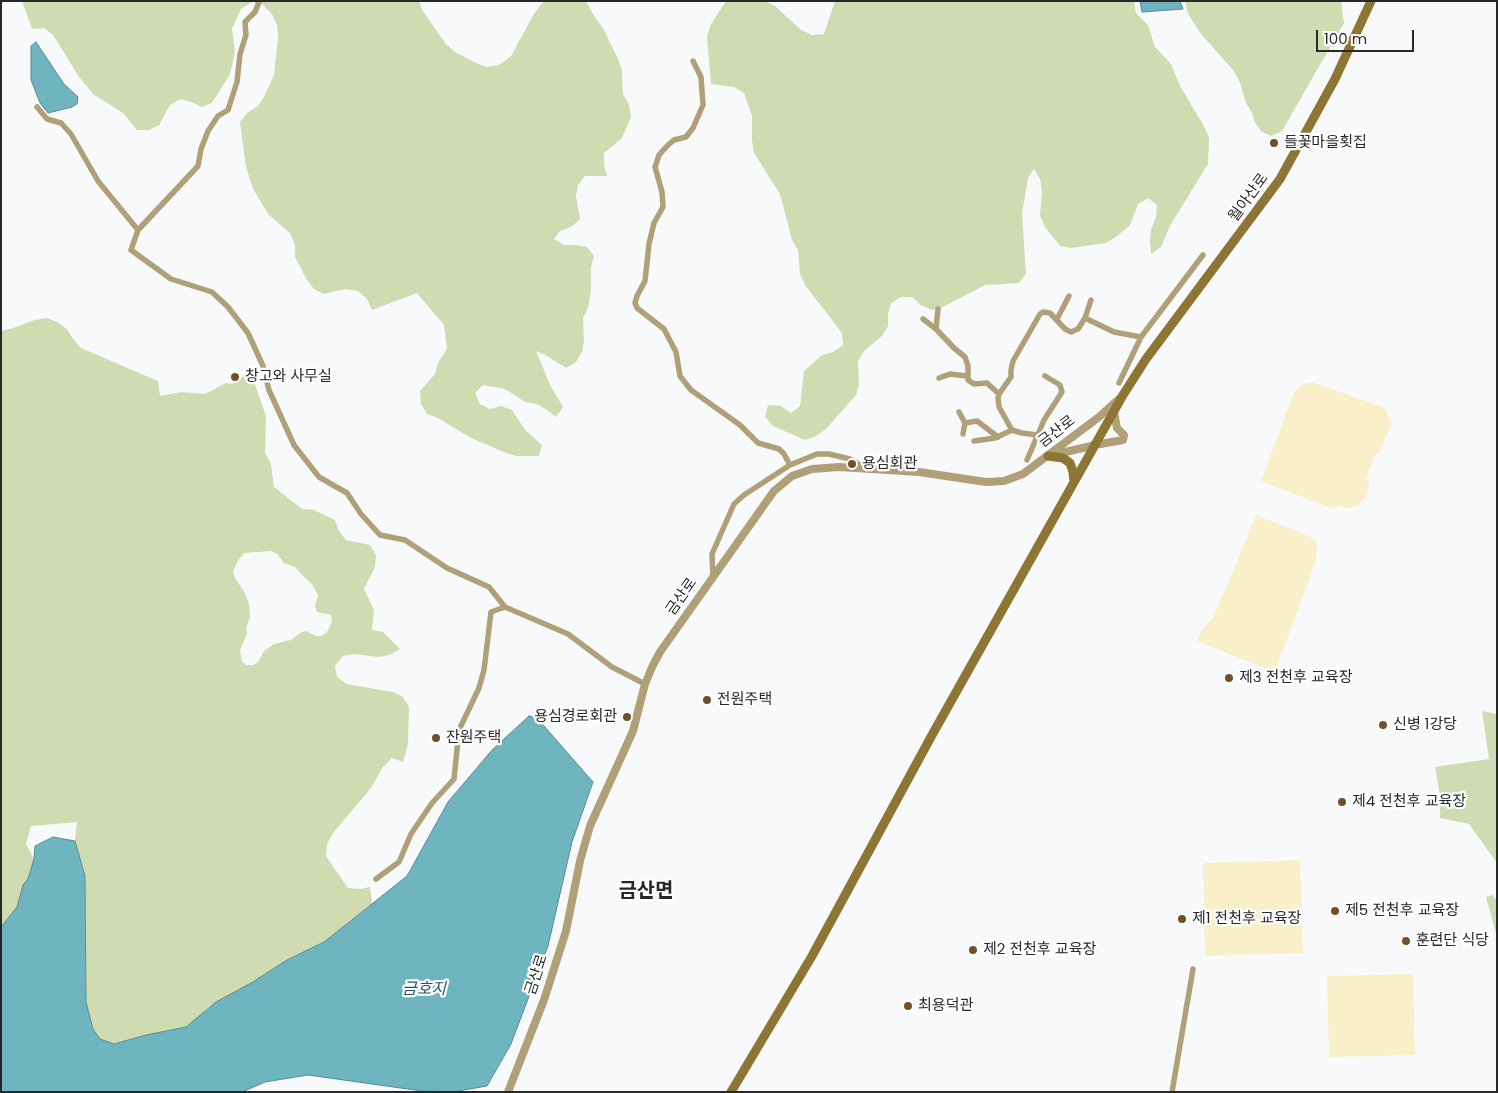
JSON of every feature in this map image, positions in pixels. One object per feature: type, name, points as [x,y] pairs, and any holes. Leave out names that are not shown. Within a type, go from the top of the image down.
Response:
[{"type":"main road","name":"월아산로","points":[[731,1092],[812,956],[937,726],[1123,395],[1146,359],[1280,179],[1335,79],[1371,1]]},
{"type":"main road","points":[[1048,456],[1063,458],[1070,463],[1074,472],[1074,481]]},
{"type":"street","points":[[259,2],[255,12],[245,22],[246,35],[240,54],[237,82],[228,110],[218,116],[208,131],[201,149],[198,166],[138,230],[132,250],[171,279],[212,292],[228,307],[248,332],[263,366],[269,390],[294,446],[319,477],[347,493],[361,514],[380,535],[405,540],[447,568],[489,587],[505,608],[568,634],[612,667],[645,684]]},
{"type":"street","points":[[693,61],[701,77],[703,106],[693,128],[686,137],[674,140],[659,155],[655,167],[662,192],[663,207],[654,223],[649,244],[645,281],[637,296],[636,303],[638,308],[664,329],[676,352],[680,376],[692,390],[740,425],[758,443],[779,450],[790,464]]},
{"type":"street","points":[[37,106],[47,119],[62,123],[71,134],[98,181],[138,230]]},
{"type":"street","points":[[1119,384],[1141,337],[1204,255]]},
{"type":"street","points":[[1056,319],[1069,296]]},
{"type":"street","points":[[1038,434],[1012,430],[998,407],[999,394],[1010,380],[1013,361],[1040,314],[1046,312],[1071,332],[1078,329],[1085,318],[1091,300]]},
{"type":"street","points":[[936,329],[938,309]]},
{"type":"street","points":[[1085,318],[1114,332],[1141,337]]},
{"type":"street","points":[[923,319],[965,357],[968,366],[967,376],[971,383],[987,383],[999,394]]},
{"type":"street","points":[[939,378],[950,374],[967,376]]},
{"type":"street","points":[[1027,460],[1044,420],[1062,392],[1060,386],[1044,376]]},
{"type":"street","name":"금산로","points":[[508,1092],[540,1009],[566,931],[580,861],[590,826],[633,731],[645,684],[660,652],[774,491],[792,476],[812,469],[838,467],[919,472],[994,482],[1004,481],[1023,474],[1048,456],[1099,417],[1123,395]]},
{"type":"street","points":[[959,412],[966,423],[963,434]]},
{"type":"street","points":[[1048,456],[1095,444],[1124,440],[1124,435],[1120,432],[1114,421],[1114,412]]},
{"type":"street","points":[[966,423],[977,421],[998,437]]},
{"type":"street","points":[[974,440],[998,437],[1012,430]]},
{"type":"street","points":[[713,578],[712,554],[734,504],[744,495],[790,464],[817,454],[829,454],[850,460],[867,469]]},
{"type":"street","points":[[376,879],[399,862],[410,834],[432,803],[454,779],[459,730],[479,688],[484,670],[491,612],[505,608]]},
{"type":"street","points":[[1172,1092],[1193,969]]},
{"type":"green space","points":[[22,1],[419,1],[422,10],[446,44],[455,52],[487,67],[499,65],[511,56],[541,4],[546,1],[586,1],[603,28],[618,59],[622,70],[623,94],[629,105],[631,117],[622,138],[604,153],[604,165],[607,176],[585,176],[578,185],[576,196],[580,219],[571,227],[560,231],[554,239],[564,245],[587,247],[594,256],[591,267],[591,290],[588,308],[583,318],[584,341],[582,352],[576,362],[566,368],[536,351],[551,387],[563,407],[556,417],[537,404],[525,402],[505,389],[483,385],[475,393],[480,404],[490,409],[501,406],[512,410],[525,430],[542,445],[539,456],[516,456],[504,452],[471,438],[438,418],[427,414],[421,404],[420,391],[435,374],[438,363],[447,349],[444,325],[417,293],[372,310],[367,299],[358,291],[346,289],[324,294],[314,289],[307,280],[295,257],[295,245],[290,233],[269,215],[253,189],[246,167],[240,122],[247,113],[258,106],[274,75],[278,38],[277,25],[272,14],[263,5],[252,2],[241,9],[232,29],[235,52],[230,74],[212,103],[202,107],[180,99],[170,105],[159,125],[149,130],[137,130],[123,113],[93,94],[79,77],[53,35],[44,28],[32,29]]},
{"type":"green space","points":[[726,1],[765,1],[775,6],[801,30],[812,35],[824,34],[835,1],[1134,1],[1136,13],[1148,25],[1155,47],[1171,64],[1180,86],[1205,128],[1209,138],[1208,164],[1171,224],[1161,247],[1151,254],[1151,229],[1156,217],[1157,205],[1148,198],[1138,204],[1130,225],[1106,243],[1071,248],[1060,246],[1045,227],[1040,216],[1042,192],[1040,179],[1034,169],[1028,178],[1022,213],[1026,274],[1019,283],[985,285],[943,307],[932,310],[921,305],[912,297],[901,297],[891,303],[888,314],[888,326],[882,336],[864,351],[858,361],[859,385],[856,395],[826,429],[816,436],[805,440],[773,426],[765,417],[768,405],[781,406],[791,413],[800,406],[804,371],[822,355],[833,352],[843,345],[842,333],[805,285],[800,274],[798,250],[792,240],[780,194],[754,153],[752,116],[744,93],[734,87],[711,84],[707,36],[711,24]]},
{"type":"green space","points":[[1185,1],[1341,1],[1344,23],[1282,131],[1271,136],[1261,131],[1246,103],[1239,80],[1233,70],[1201,34],[1188,14]]},
{"type":"green space","points":[[47,318],[57,322],[67,329],[81,348],[158,381],[160,396],[181,392],[205,394],[226,383],[233,384],[242,377],[253,379],[266,416],[265,453],[271,464],[274,487],[302,509],[314,510],[335,520],[339,531],[346,540],[370,545],[376,555],[375,567],[364,589],[374,610],[372,630],[383,632],[400,649],[390,655],[378,657],[354,654],[343,656],[335,666],[337,677],[347,684],[393,692],[403,697],[409,707],[408,744],[403,762],[392,758],[383,767],[371,788],[333,833],[327,844],[326,856],[348,888],[360,889],[370,887],[372,903],[324,942],[287,960],[216,1002],[186,1027],[114,1044],[100,1039],[93,1029],[86,1002],[85,876],[75,841],[77,822],[31,826],[26,844],[34,859],[28,880],[23,886],[17,907],[1,927],[1,331]],"holes":[[[271,551],[277,554],[284,563],[295,567],[312,584],[318,595],[315,606],[317,612],[331,615],[332,622],[327,632],[322,636],[316,636],[306,631],[300,633],[291,640],[274,644],[264,651],[258,662],[253,665],[247,665],[242,662],[240,650],[247,634],[246,628],[250,617],[249,604],[233,572],[237,562],[244,553]]]},
{"type":"green space","points":[[1482,711],[1497,714],[1497,863],[1469,824],[1440,818],[1440,796],[1435,767],[1489,759]]},
{"type":"green space","points":[[1493,895],[1497,901],[1497,937],[1486,897]]},
{"type":"sand","points":[[1312,382],[1385,408],[1392,424],[1379,453],[1374,457],[1366,480],[1370,483],[1366,497],[1358,505],[1354,505],[1350,509],[1339,505],[1334,509],[1261,481],[1294,392],[1302,385]]},
{"type":"sand","points":[[1256,515],[1309,536],[1315,540],[1317,549],[1316,560],[1275,672],[1197,641],[1201,631],[1214,616]]},
{"type":"sand","points":[[1300,860],[1303,953],[1205,956],[1203,863]]},
{"type":"sand","points":[[1413,974],[1415,1055],[1329,1057],[1327,976]]},
{"type":"water","points":[[1140,1],[1180,1],[1183,9],[1142,12]]},
{"type":"water","points":[[36,42],[64,84],[78,97],[77,104],[48,113],[40,103],[31,80],[31,46]]},
{"type":"water","name":"금호지","points":[[529,716],[537,718],[593,782],[572,842],[548,946],[511,1044],[487,1086],[452,1092],[422,1091],[308,1075],[265,1082],[242,1092],[1,1092],[1,927],[17,907],[23,885],[28,879],[34,859],[35,846],[53,837],[75,841],[85,876],[86,1002],[93,1029],[100,1039],[114,1044],[186,1027],[216,1002],[287,960],[324,942],[407,876],[448,802],[492,750]]},
{"type":"place","name":"들꽃마을횟집","points":[[1274,143]]},
{"type":"place","name":"창고와 사무실","points":[[235,377]]},
{"type":"place","name":"용심회관","points":[[852,464]]},
{"type":"place","name":"제3 전천후 교육장","points":[[1229,678]]},
{"type":"place","name":"전원주택","points":[[707,700]]},
{"type":"place","name":"용심경로회관","points":[[627,717]]},
{"type":"place","name":"신병 1강당","points":[[1383,725]]},
{"type":"place","name":"잔원주택","points":[[436,738]]},
{"type":"place","name":"제4 전천후 교육장","points":[[1342,802]]},
{"type":"place","name":"제5 전천후 교육장","points":[[1335,911]]},
{"type":"place","name":"제1 전천후 교육장","points":[[1182,919]]},
{"type":"place","name":"훈련단 식당","points":[[1406,941]]},
{"type":"place","name":"제2 전천후 교육장","points":[[973,950]]},
{"type":"place","name":"최용덕관","points":[[908,1006]]},
{"type":"district","name":"금산면","points":[[646,892]]}]
